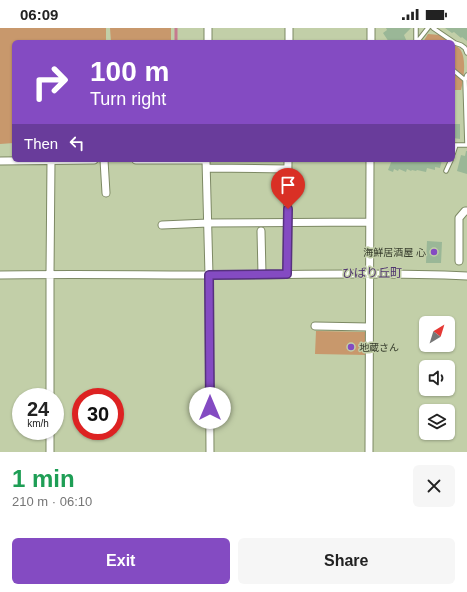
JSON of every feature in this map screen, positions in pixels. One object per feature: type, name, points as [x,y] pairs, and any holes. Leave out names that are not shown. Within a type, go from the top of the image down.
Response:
[{"type":"street","points":[[208,28],[208,40]]},
{"type":"street","points":[[289,28],[289,40]]},
{"type":"street","points":[[371,28],[371,40]]},
{"type":"street","points":[[0,161],[12,161]]},
{"type":"street","points":[[50,388],[52,162]]},
{"type":"street","points":[[104,162],[106,193]]},
{"type":"street","points":[[206,162],[209,275],[210,452]]},
{"type":"street","points":[[287,274],[288,162]]},
{"type":"street","points":[[369,452],[370,162]]},
{"type":"street","points":[[207,168],[288,170]]},
{"type":"street","points":[[458,261],[459,218],[465,211],[467,211]]},
{"type":"street","points":[[162,224],[369,222]]},
{"type":"street","points":[[261,231],[262,274]]},
{"type":"street","points":[[0,275],[369,273],[467,276]]},
{"type":"street","points":[[315,326],[369,326]]},
{"type":"street","points":[[50,440],[50,452]]},
{"type":"lane","points":[[416,28],[416,40]]},
{"type":"lane","points":[[418,40],[428,28]]},
{"type":"lane","points":[[433,28],[451,40]]},
{"type":"lane","points":[[455,43],[461,45],[467,52]]},
{"type":"lane","points":[[455,72],[465,80]]},
{"type":"lane","points":[[455,145],[467,145],[465,80],[467,75]]},
{"type":"lane","points":[[446,171],[450,162]]},
{"type":"shaded area","points":[[0,28],[106,28],[106,40],[12,40],[12,143],[0,144]]},
{"type":"shaded area","points":[[110,28],[171,28],[171,40],[111,40]]},
{"type":"shaded area","points":[[428,34],[440,35],[446,40],[424,40]]},
{"type":"shaded area","points":[[455,46],[462,52],[464,62],[464,74],[461,90],[455,90]]},
{"type":"shaded area","points":[[316,331],[367,332],[367,355],[315,354]]},
{"type":"building","points":[[386,28],[411,28],[404,35],[406,40],[388,40],[383,33],[387,30]]},
{"type":"building","points":[[445,28],[467,28],[467,41],[454,32],[452,33]]},
{"type":"building","points":[[455,124],[460,124],[460,139],[455,138]]},
{"type":"building","points":[[466,151],[467,174],[457,171],[461,155],[465,156]]},
{"type":"building","points":[[391,162],[442,162],[440,168],[435,167],[435,170],[427,168],[426,172],[417,170],[411,171],[407,169],[406,172],[399,169],[398,171],[394,169],[393,172],[388,170]]},
{"type":"building","name":"海鮮居酒屋 心","points":[[427,241],[442,242],[441,263],[426,263]]},
{"type":"waterway","points":[[176,28],[176,40]]},
{"type":"place","name":"海鮮居酒屋 心","points":[[434,252]]},
{"type":"place","name":"地蔵さん","points":[[351,347]]},
{"type":"district","name":"ひばり丘町","points":[[372,273]]},
{"type":"route","points":[[210,408],[209,275],[287,274],[288,209]]}]
